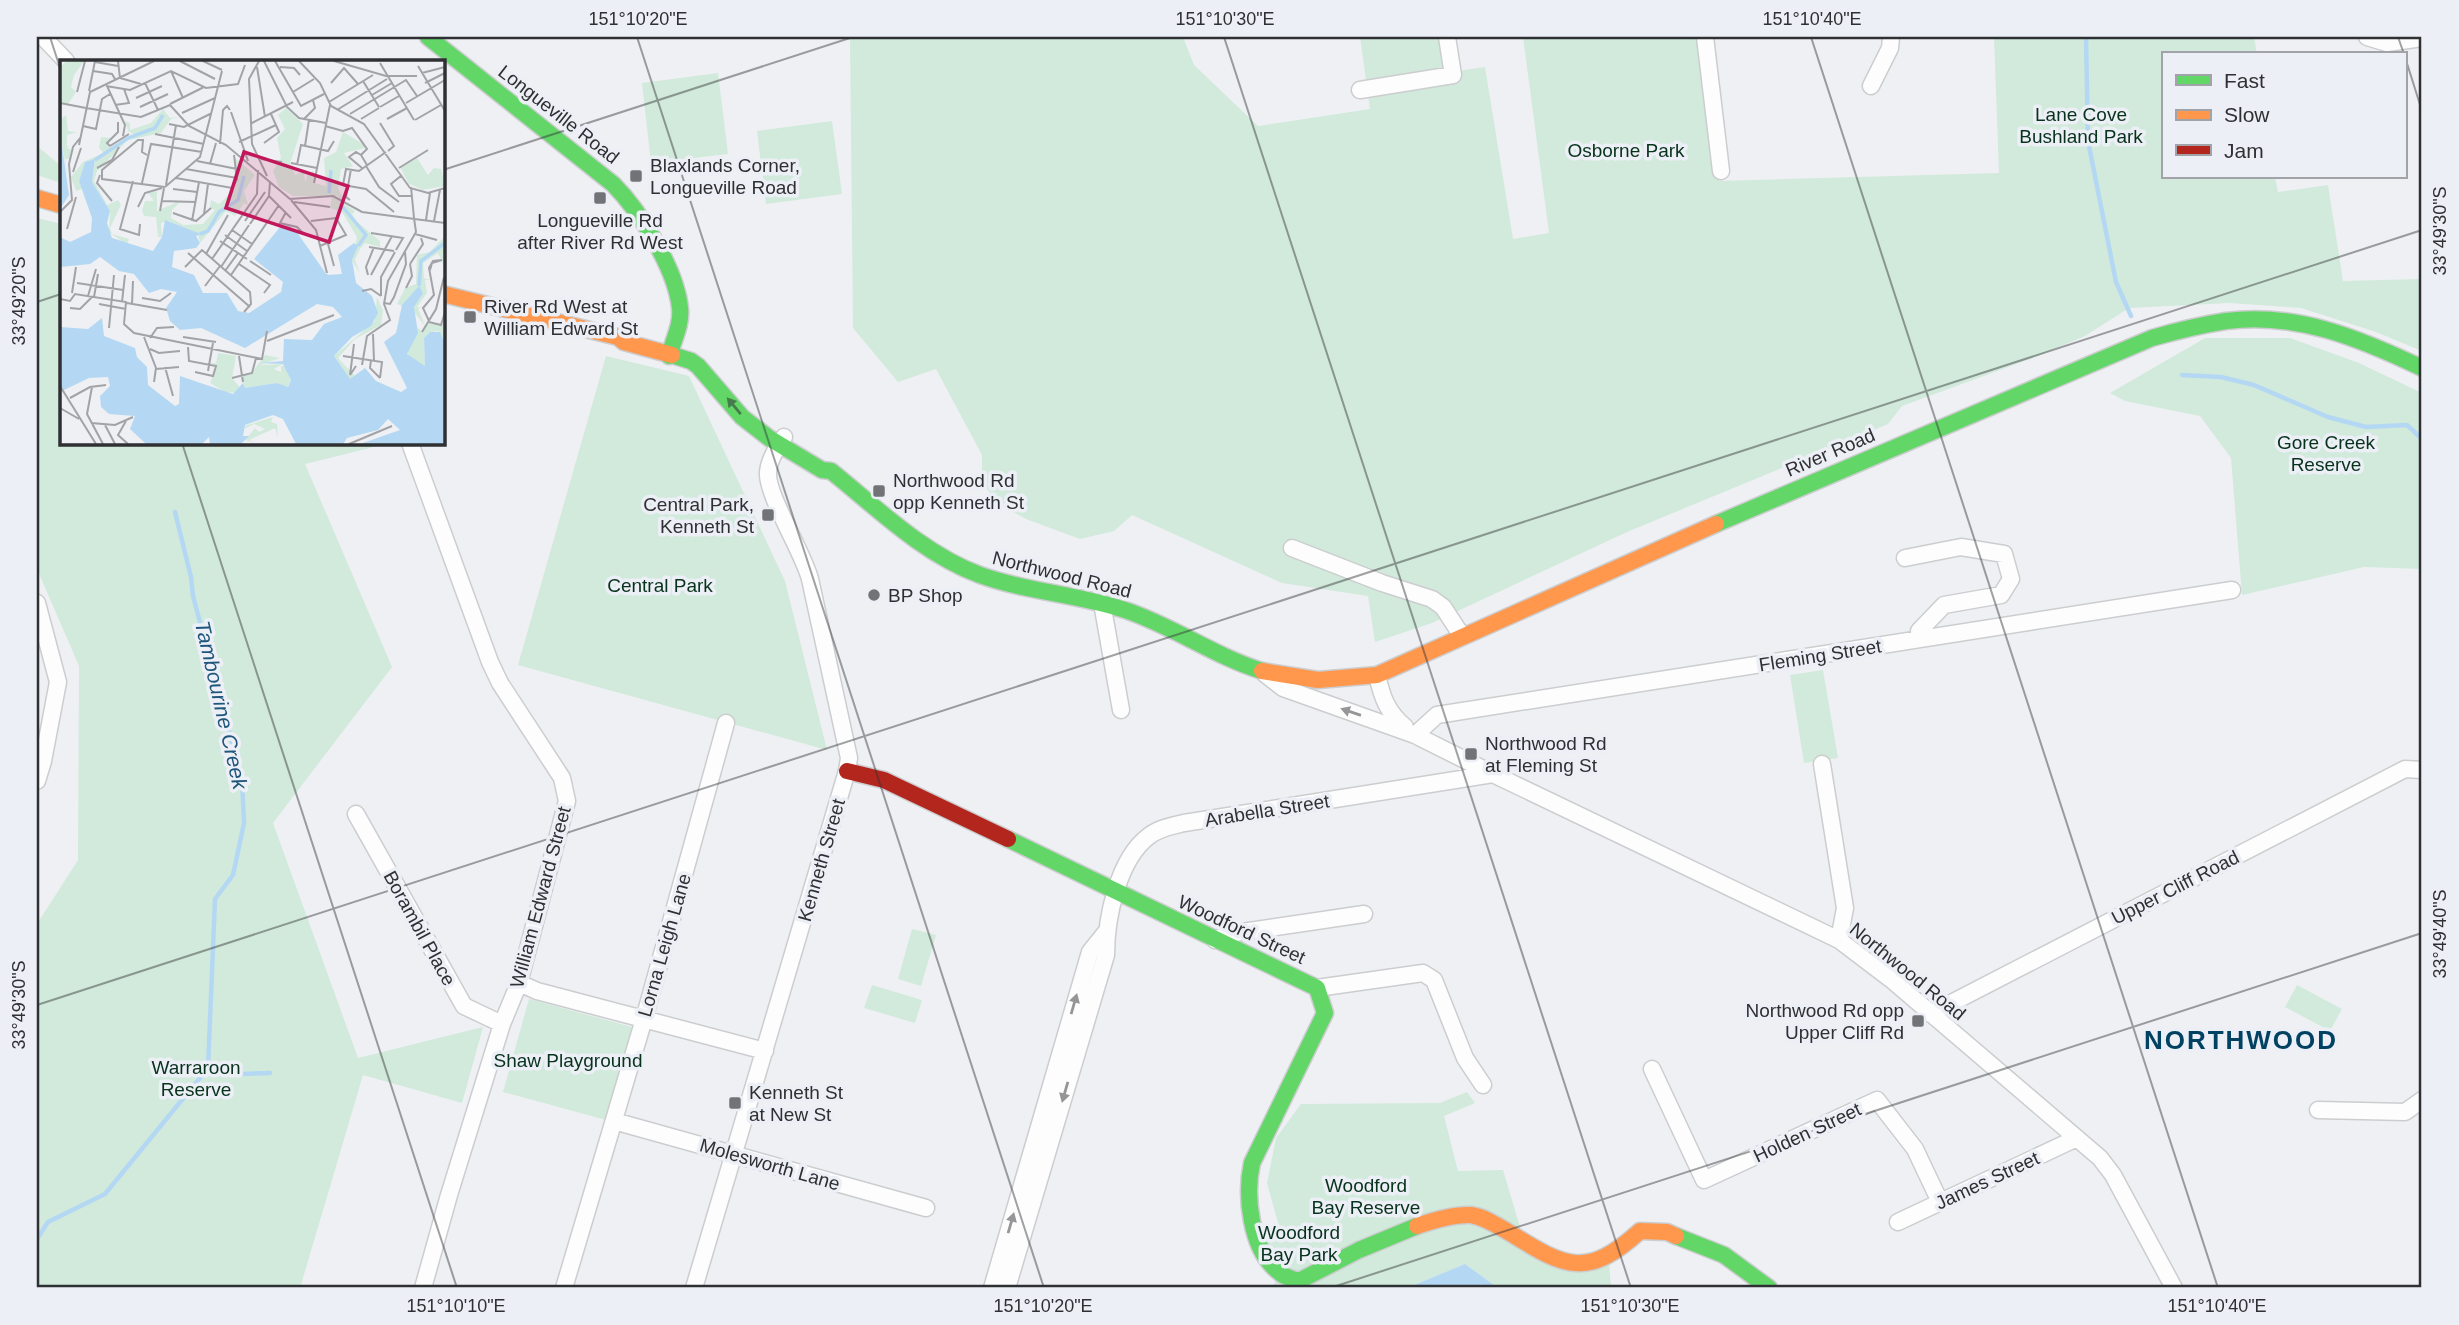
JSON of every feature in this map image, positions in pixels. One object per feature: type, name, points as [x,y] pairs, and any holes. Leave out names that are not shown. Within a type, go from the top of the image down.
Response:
[{"type":"main road","name":"Longueville Road","points":[[428,37],[628,198],[640,214],[678,298],[680,313],[671,351]]},
{"type":"main road","points":[[37,198],[60,205]]},
{"type":"main road","name":"Northwood Road","points":[[444,294],[618,337],[627,335],[671,351],[695,351],[711,359],[782,439],[822,470],[831,471],[917,537],[970,571],[1102,603],[1147,619],[1227,658],[1261,671]]},
{"type":"main road","name":"River Road","points":[[1261,671],[1288,678],[1320,681],[1344,681],[1377,675],[1749,509],[2152,338],[2180,329],[2230,319],[2296,321],[2347,334],[2422,368]]},
{"type":"main road","name":"Woodford Street","points":[[847,771],[884,780],[1317,988],[1325,1013],[1252,1163],[1248,1184],[1249,1206],[1269,1263],[1281,1275],[1299,1281],[1392,1236],[1432,1221],[1469,1215],[1486,1220],[1562,1263],[1588,1264],[1606,1259],[1640,1231],[1667,1231],[1724,1255],[1769,1288]]},
{"type":"street","points":[[43,37],[65,60]]},
{"type":"street","points":[[1360,90],[1453,75],[1447,37]]},
{"type":"street","points":[[1705,37],[1721,171]]},
{"type":"street","points":[[1871,86],[1890,48],[1891,37]]},
{"type":"street","points":[[2367,37],[2387,43],[2422,38]]},
{"type":"street","name":"Kenneth Street","points":[[694,1288],[849,758],[810,579],[802,553],[775,500],[768,478],[770,464],[782,439]]},
{"type":"street","name":"William Edward Street","points":[[410,444],[490,662],[500,683],[562,778],[567,801],[519,983],[502,1024],[449,1195],[424,1288]]},
{"type":"street","points":[[1905,558],[1961,547],[2004,554],[2011,579],[2001,595],[1944,605],[1919,631],[1919,639]]},
{"type":"street","points":[[1292,548],[1432,599],[1443,607],[1462,636]]},
{"type":"street","name":"Fleming Street","points":[[1415,734],[1437,715],[2232,590]]},
{"type":"street","points":[[1102,603],[1121,710]]},
{"type":"street","points":[[37,781],[58,682],[38,612]]},
{"type":"street","name":"Northwood Road","points":[[1261,671],[1283,688],[1415,734],[1839,940],[1893,981],[2100,1158],[2113,1175],[2174,1288]]},
{"type":"street","name":"Northwood Road","points":[[1377,675],[1382,698],[1392,715],[1415,734]]},
{"type":"street","name":"Lorna Leigh Lane","points":[[564,1288],[644,1019],[726,723]]},
{"type":"street","points":[[1822,764],[1845,908],[1839,940]]},
{"type":"street","name":"Upper Cliff Road","points":[[1930,1014],[2405,769],[2422,770]]},
{"type":"street","name":"Arabella Street","points":[[1007,1288],[1106,955],[1106,932],[1116,892],[1123,871],[1139,845],[1166,827],[1493,774]]},
{"type":"street","name":"Borambil Place","points":[[356,814],[464,1006],[502,1024]]},
{"type":"street","points":[[1215,940],[1228,934],[1364,914]]},
{"type":"street","name":"Arabella Street","points":[[992,1288],[1090,952],[1106,932]]},
{"type":"street","points":[[1317,988],[1423,973],[1429,975],[1434,980],[1465,1058],[1483,1085]]},
{"type":"street","points":[[519,983],[537,991],[765,1051]]},
{"type":"street","name":"Holden Street","points":[[1653,1069],[1704,1180],[1877,1100],[1915,1149],[1940,1202]]},
{"type":"street","points":[[2318,1110],[2405,1112],[2422,1100]]},
{"type":"street","name":"Molesworth Lane","points":[[614,1121],[926,1208]]},
{"type":"street","name":"James Street","points":[[1898,1222],[2077,1138]]},
{"type":"green space","points":[[850,37],[1183,37],[1194,65],[1258,126],[1370,109],[1360,37],[1452,37],[1457,71],[1485,67],[1513,239],[1549,233],[1523,37],[1696,37],[1719,181],[1999,173],[1994,37],[2254,37],[2257,52],[2162,52],[2162,178],[2275,178],[2278,192],[2328,185],[2343,281],[2422,279],[2422,351],[2376,332],[2301,308],[2229,303],[2129,308],[2085,336],[1902,406],[1888,424],[1627,532],[1432,623],[1375,642],[1368,596],[1282,583],[1132,515],[1114,531],[1080,539],[1026,519],[1000,505],[982,483],[982,455],[936,369],[898,382],[853,328]]},
{"type":"green space","points":[[718,73],[728,154],[651,163],[642,83]]},
{"type":"green space","points":[[832,121],[842,194],[766,204],[757,131]]},
{"type":"green space","points":[[37,146],[60,165],[60,183],[37,175]]},
{"type":"green space","name":"Warraroon Reserve","points":[[37,218],[60,224],[60,444],[386,444],[305,464],[392,667],[273,823],[358,1058],[483,1027],[462,1103],[363,1075],[300,1288],[37,1288],[37,924],[78,860],[79,666],[37,569]]},
{"type":"green space","name":"Gore Creek Reserve","points":[[2205,338],[2290,338],[2359,363],[2422,393],[2422,569],[2364,567],[2242,595],[2231,458],[2200,416],[2125,401],[2110,393]]},
{"type":"green space","name":"Central Park","points":[[606,356],[689,376],[785,581],[827,750],[518,665]]},
{"type":"green space","points":[[1823,670],[1838,758],[1804,763],[1790,675]]},
{"type":"green space","points":[[912,929],[936,935],[921,986],[898,979]]},
{"type":"green space","points":[[872,985],[922,1000],[915,1023],[864,1008]]},
{"type":"green space","points":[[2297,985],[2342,1009],[2330,1031],[2285,1007]]},
{"type":"green space","name":"Shaw Playground","points":[[529,999],[632,1027],[606,1120],[503,1092]]},
{"type":"green space","name":"Woodford Bay Reserve","points":[[1467,1092],[1475,1103],[1444,1116],[1458,1171],[1503,1170],[1526,1247],[1609,1264],[1611,1288],[1498,1288],[1465,1264],[1407,1288],[1272,1288],[1277,1278],[1264,1229],[1278,1223],[1267,1183],[1276,1138],[1301,1104],[1440,1103]]},
{"type":"water","points":[[1465,1264],[1498,1288],[1407,1288]]},
{"type":"waterway","points":[[2086,37],[2088,141],[2116,282],[2131,316]]},
{"type":"waterway","points":[[2182,375],[2221,377],[2254,385],[2328,417],[2366,427],[2407,425],[2422,439]]},
{"type":"waterway","name":"Tambourine Creek","points":[[37,1239],[48,1222],[105,1194],[208,1068],[215,899],[233,875],[244,823],[242,781],[193,596],[175,512]]},
{"type":"waterway","points":[[208,1068],[242,1074],[270,1073]]},
{"type":"traffic: fast","points":[[428,37],[613,184],[634,209],[664,259],[677,293],[680,320],[669,356]]},
{"type":"traffic: fast","points":[[1716,524],[2152,338],[2198,326],[2252,319],[2302,324],[2351,338],[2422,368]]},
{"type":"traffic: fast","points":[[672,355],[698,366],[742,417],[769,438],[822,470],[831,471],[901,529],[959,566],[998,581],[1125,610],[1262,671]]},
{"type":"traffic: fast","points":[[1008,839],[1317,988],[1325,1013],[1252,1163],[1250,1176],[1250,1206],[1256,1236],[1269,1262],[1279,1272],[1299,1281],[1359,1250],[1417,1226]]},
{"type":"traffic: fast","points":[[1676,1236],[1724,1255],[1769,1288]]},
{"type":"traffic: slow","points":[[37,198],[60,205]]},
{"type":"traffic: slow","points":[[444,294],[618,337],[624,342],[672,355]]},
{"type":"traffic: slow","points":[[1262,671],[1318,680],[1377,675],[1716,524]]},
{"type":"traffic: slow","points":[[1417,1226],[1450,1216],[1476,1216],[1546,1254],[1576,1263],[1590,1262],[1605,1256],[1640,1231],[1667,1232],[1676,1236]]},
{"type":"traffic: jam","points":[[847,771],[884,780],[1008,839]]},
{"type":"place","name":"Blaxlands Corner, Longueville Road","points":[[636,176]]},
{"type":"place","name":"Longueville Rd after River Rd West","points":[[600,198]]},
{"type":"place","name":"River Rd West at William Edward St","points":[[470,317]]},
{"type":"place","name":"Northwood Rd opp Kenneth St","points":[[879,491]]},
{"type":"place","name":"Central Park, Kenneth St","points":[[768,515]]},
{"type":"place","name":"BP Shop","points":[[874,595]]},
{"type":"place","name":"Northwood Rd at Fleming St","points":[[1471,754]]},
{"type":"place","name":"Northwood Rd opp Upper Cliff Rd","points":[[1918,1021]]},
{"type":"place","name":"Kenneth St at New St","points":[[735,1103]]},
{"type":"district","name":"NORTHWOOD","points":[[2241,1040]]},
{"type":"park label","name":"Lane Cove Bushland Park","points":[[2081,125]]},
{"type":"park label","name":"Osborne Park","points":[[1626,150]]},
{"type":"park label","name":"Woodford Bay Park","points":[[1299,1243]]}]
